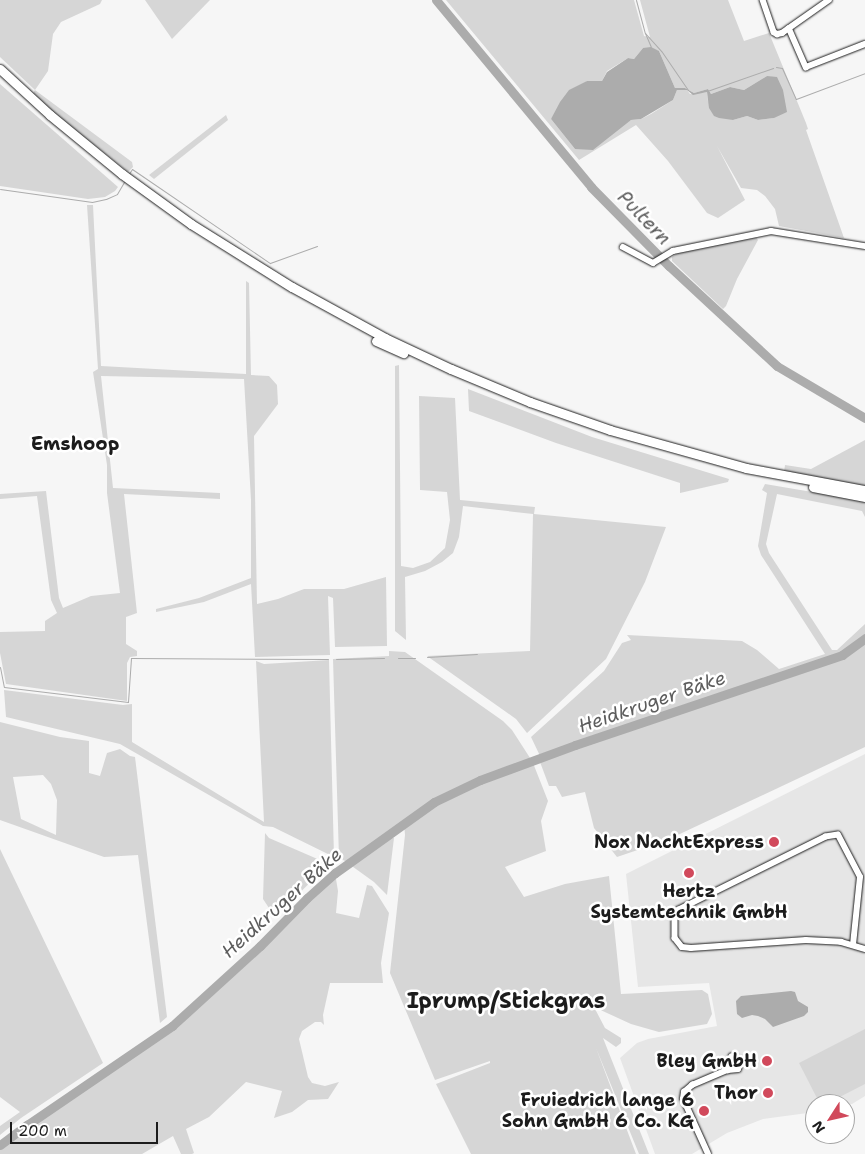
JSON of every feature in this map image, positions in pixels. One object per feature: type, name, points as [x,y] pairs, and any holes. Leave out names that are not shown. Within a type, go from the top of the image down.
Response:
[{"type":"highway","points":[[0,69],[120,176]]},
{"type":"highway","points":[[0,78],[46,119],[196,233],[289,293],[388,347],[473,385],[576,425],[674,456],[744,474],[865,497]]},
{"type":"highway","points":[[131,184],[231,250],[376,334],[451,369],[530,402],[659,445],[773,474],[865,490]]},
{"type":"street","points":[[762,0],[774,32],[782,33],[829,0]]},
{"type":"street","points":[[788,28],[806,67],[865,44]]},
{"type":"street","points":[[623,248],[650,263],[660,258],[771,231],[865,246]]},
{"type":"street","points":[[853,945],[863,876],[844,842],[838,835],[833,834],[678,910],[675,915],[675,938],[682,947],[691,948],[806,940],[853,945],[865,949]]},
{"type":"street","points":[[708,1154],[684,1099],[684,1092],[692,1085],[728,1070]]},
{"type":"shaded area","points":[[0,0],[102,0],[100,4],[61,22],[53,34],[48,71],[35,90],[0,57]]},
{"type":"shaded area","points":[[145,0],[210,0],[172,39]]},
{"type":"shaded area","points":[[446,0],[634,0],[644,36],[650,37],[640,0],[728,0],[744,41],[769,33],[806,123],[808,129],[806,130],[844,238],[779,226],[775,209],[765,196],[757,190],[741,188],[717,146],[745,200],[718,218],[707,213],[668,161],[636,125],[579,160]],"holes":[[[643,48],[659,51],[675,88],[685,88],[694,93],[708,89],[711,94],[730,87],[744,90],[767,76],[774,118],[758,120],[747,116],[733,120],[708,101],[707,92],[690,94],[687,90],[677,90],[673,100],[651,114],[641,119],[631,120],[575,149],[551,119],[587,81],[602,81],[607,71],[628,58],[634,59]]]},
{"type":"shaded area","points":[[651,47],[659,51],[675,88],[685,88],[694,93],[708,89],[711,94],[730,87],[744,90],[767,76],[777,77],[783,90],[787,112],[774,118],[758,120],[747,116],[733,120],[719,118],[714,116],[709,108],[707,92],[693,95],[687,90],[677,90],[673,100],[641,119],[631,120],[593,150],[575,149],[551,119],[560,102],[569,90],[587,81],[602,81],[607,72],[628,58],[634,59],[643,48]]},
{"type":"shaded area","points":[[0,84],[118,187],[115,191],[105,197],[88,199],[0,186]]},
{"type":"shaded area","points":[[35,90],[132,162],[133,167],[128,172],[32,95]]},
{"type":"shaded area","points":[[226,115],[228,120],[154,179],[149,175]]},
{"type":"shaded area","points":[[87,205],[93,205],[101,366],[246,374],[246,281],[249,283],[251,375],[269,376],[277,385],[278,404],[254,436],[257,604],[278,599],[304,589],[344,589],[386,577],[387,646],[335,647],[333,598],[328,596],[330,655],[255,657],[251,584],[204,602],[156,612],[156,609],[199,598],[251,578],[251,500],[244,379],[101,376],[113,488],[220,493],[220,499],[124,494],[137,613],[126,617],[126,644],[137,651],[137,656],[130,657],[127,663],[127,701],[6,684],[0,653],[0,632],[45,631],[45,621],[57,613],[51,600],[37,496],[0,499],[0,494],[46,491],[59,598],[63,608],[91,596],[120,593],[107,493],[107,465],[93,372],[98,369]]},
{"type":"shaded area","points":[[756,237],[758,240],[723,309],[672,261],[672,257],[679,252]]},
{"type":"shaded area","points":[[399,365],[401,566],[413,568],[430,562],[445,548],[450,520],[447,492],[420,490],[419,396],[455,398],[460,500],[535,507],[534,514],[666,527],[645,582],[606,659],[527,733],[516,719],[427,656],[530,651],[533,514],[463,506],[459,537],[453,553],[442,562],[425,571],[405,577],[406,640],[395,631],[395,366]]},
{"type":"shaded area","points":[[468,389],[592,437],[729,479],[728,482],[680,493],[680,483],[556,443],[469,411]]},
{"type":"shaded area","points":[[865,440],[865,486],[784,472],[785,465],[811,469]]},
{"type":"shaded area","points":[[765,484],[865,501],[865,517],[862,511],[777,494],[766,544],[769,553],[832,650],[837,650],[865,624],[865,747],[667,840],[617,857],[594,828],[585,792],[562,797],[556,786],[549,786],[540,762],[575,746],[834,659],[833,657],[595,737],[541,758],[531,737],[604,671],[622,643],[631,640],[627,635],[742,641],[757,650],[779,669],[825,654],[761,555],[758,546],[767,493],[762,490]]},
{"type":"shaded area","points":[[389,651],[405,652],[503,721],[512,730],[532,761],[479,780],[435,801],[347,862],[339,858],[333,659],[389,656]]},
{"type":"shaded area","points":[[329,660],[334,857],[273,827],[263,826],[120,744],[6,717],[4,690],[123,705],[132,704],[132,742],[264,822],[256,661],[264,664]]},
{"type":"shaded area","points":[[0,722],[60,737],[89,741],[89,773],[100,776],[107,753],[120,749],[135,757],[167,1017],[160,1023],[138,855],[104,857],[0,820]],"holes":[[[43,775],[51,784],[57,800],[56,835],[21,819],[13,777]]]},
{"type":"shaded area","points":[[865,754],[865,1096],[855,1102],[855,1094],[805,1094],[805,1113],[763,1119],[727,1133],[692,1154],[655,1154],[620,1058],[637,1043],[648,1039],[717,1026],[709,983],[638,987],[626,874]]},
{"type":"shaded area","points":[[533,763],[548,801],[541,821],[546,851],[505,867],[524,897],[565,884],[609,876],[621,994],[702,990],[708,994],[712,1014],[707,1024],[659,1032],[631,1024],[594,1007],[605,1028],[621,1038],[621,1043],[616,1047],[603,1038],[649,1154],[639,1154],[596,1048],[636,1154],[471,1154],[436,1084],[490,1063],[490,1061],[435,1080],[390,973],[405,835],[404,824],[434,803],[480,781]]},
{"type":"shaded area","points":[[265,833],[269,838],[329,864],[275,917],[263,899]]},
{"type":"shaded area","points":[[388,836],[394,838],[387,895],[374,882],[349,864]]},
{"type":"shaded area","points":[[0,849],[103,1063],[21,1118],[0,1135],[0,1126],[20,1112],[0,1097]]},
{"type":"shaded area","points":[[335,873],[338,891],[336,913],[359,918],[367,885],[372,886],[389,913],[381,963],[383,983],[330,983],[323,1015],[324,1025],[321,1022],[315,1022],[302,1031],[299,1039],[308,1077],[312,1083],[325,1086],[339,1082],[328,1099],[308,1100],[292,1112],[274,1118],[282,1091],[246,1082],[209,1117],[186,1129],[194,1153],[192,1154],[181,1154],[173,1136],[142,1154],[0,1154],[0,1146],[27,1125],[172,1026],[260,946]]},
{"type":"shaded area","points":[[795,992],[798,1001],[808,1007],[808,1012],[804,1016],[773,1027],[765,1019],[758,1016],[752,1015],[742,1018],[737,1014],[736,1001],[741,996]]},
{"type":"shaded area","points":[[865,1029],[865,1084],[846,1094],[815,1094],[799,1063]]},
{"type":"waterway","name":"Pultern","points":[[436,0],[591,187],[669,266],[777,366],[865,418]]},
{"type":"waterway","points":[[636,0],[651,47]]},
{"type":"waterway","points":[[645,33],[662,52],[688,90]]},
{"type":"waterway","points":[[776,67],[782,68],[796,99],[865,73]]},
{"type":"waterway","points":[[707,91],[773,68]]},
{"type":"waterway","points":[[128,175],[132,169],[270,263],[317,246]]},
{"type":"waterway","points":[[0,189],[92,202],[117,194],[125,180]]},
{"type":"waterway","name":"Heidkruger Bäke","points":[[0,1145],[172,1026],[260,946],[307,898],[335,873],[434,802],[480,780],[575,745],[842,655],[865,638]]},
{"type":"waterway","points":[[427,657],[477,654]]},
{"type":"waterway","points":[[0,667],[4,687],[128,702],[131,658],[328,659]]},
{"type":"waterway","points":[[336,659],[384,658]]},
{"type":"waterway","points":[[398,658],[415,658]]},
{"type":"place","name":"Nox NachtExpress","points":[[774,842]]},
{"type":"place","name":"Hertz Systemtechnik GmbH","points":[[689,873]]},
{"type":"place","name":"Bley GmbH","points":[[767,1061]]},
{"type":"place","name":"Thor","points":[[768,1093]]},
{"type":"place","name":"Fruiedrich lange 6 Sohn GmbH 6 Co. KG","points":[[704,1111]]},
{"type":"district","name":"Emshoop","points":[[75,444]]},
{"type":"district","name":"Iprump/Stickgras","points":[[506,1001]]}]
